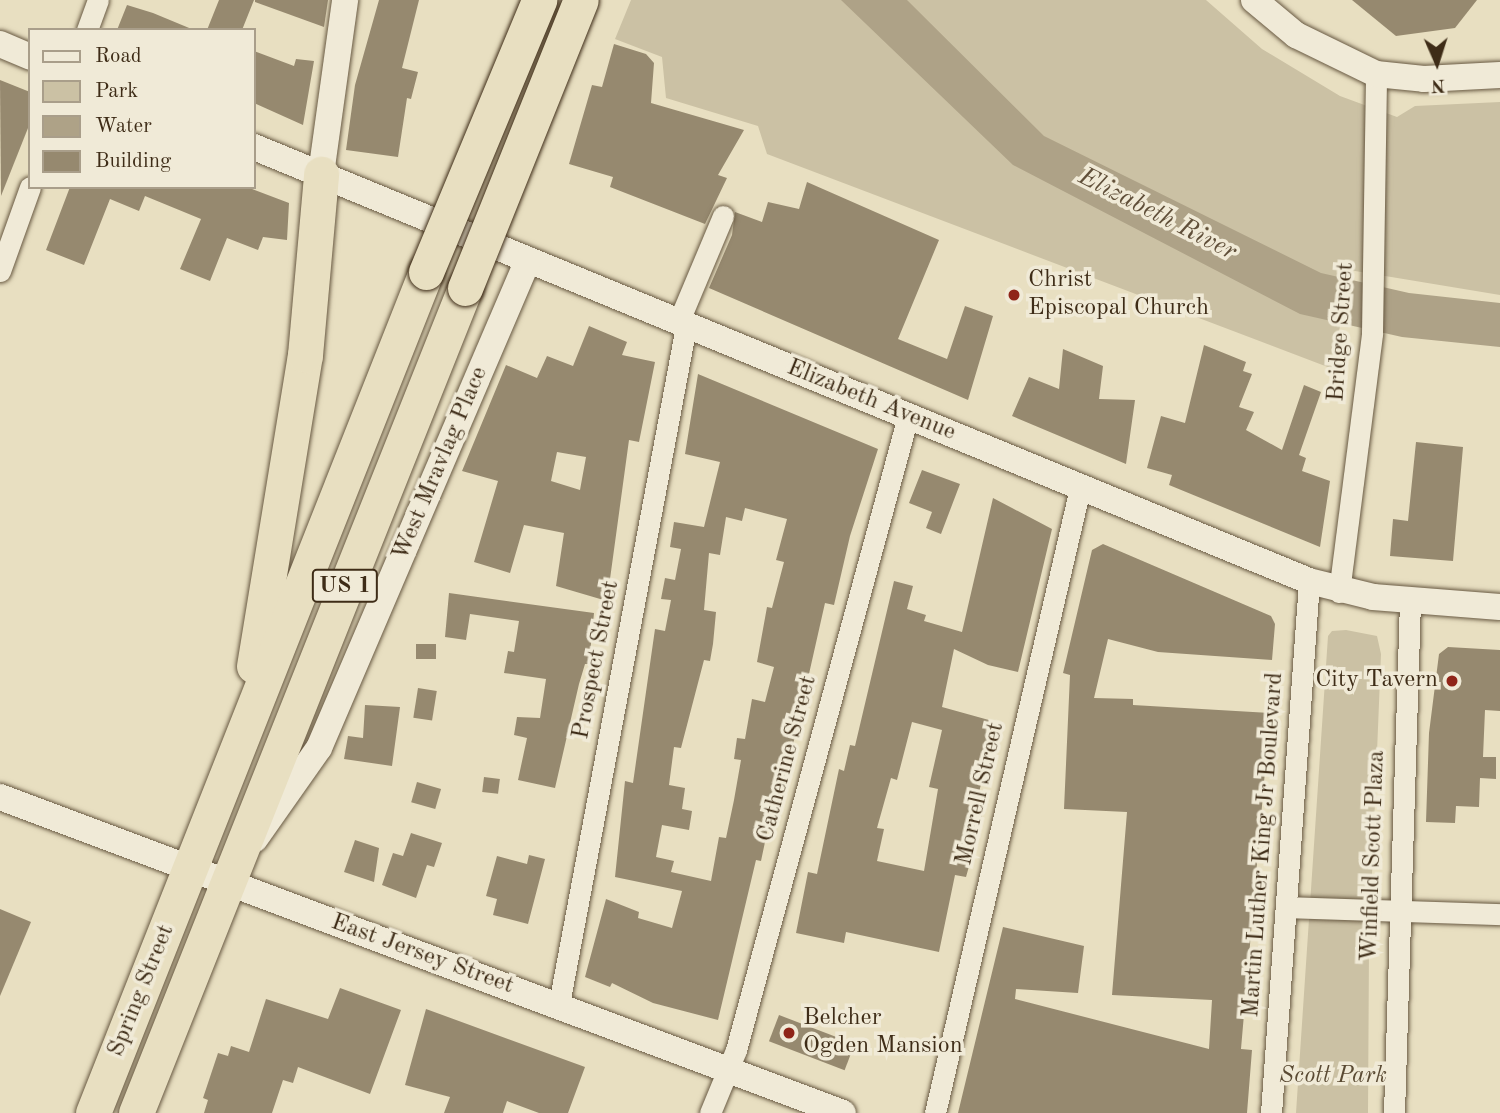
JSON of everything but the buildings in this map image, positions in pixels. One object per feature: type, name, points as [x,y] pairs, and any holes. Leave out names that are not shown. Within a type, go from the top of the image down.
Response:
[{"type":"highway","name":"US 1","points":[[190,870],[426,272],[539,0]]},
{"type":"highway","name":"US 1","points":[[224,883],[581,0]]},
{"type":"highway","points":[[240,743],[303,368],[321,174]]},
{"type":"highway","name":"Spring Street","points":[[93,1113],[190,870]]},
{"type":"highway","name":"Spring Street","points":[[136,1113],[224,883]]},
{"type":"street","points":[[88,28],[98,0]]},
{"type":"street","points":[[321,174],[345,0]]},
{"type":"street","points":[[1254,0],[1296,35],[1377,74],[1424,79],[1500,75]]},
{"type":"street","points":[[0,44],[28,56]]},
{"type":"street","name":"Bridge Street","points":[[1339,592],[1372,333],[1377,74]]},
{"type":"street","name":"Elizabeth Avenue","points":[[256,148],[1309,581],[1339,592],[1410,601],[1500,607]]},
{"type":"street","points":[[0,271],[29,189]]},
{"type":"street","name":"Prospect Street","points":[[559,1004],[682,324],[723,216]]},
{"type":"street","name":"West Mravlag Place","points":[[224,883],[319,748],[528,260]]},
{"type":"street","name":"Catherine Street","points":[[710,1113],[727,1068],[908,416]]},
{"type":"street","name":"Morrell Street","points":[[935,1113],[1080,488]]},
{"type":"street","name":"Martin Luther King Jr Boulevard","points":[[1271,1113],[1309,581]]},
{"type":"street","name":"Winfield Scott Plaza","points":[[1394,1113],[1398,911],[1410,601]]},
{"type":"street","name":"East Jersey Street","points":[[0,797],[224,883],[559,1004],[843,1113]]},
{"type":"street","points":[[1287,906],[1500,914]]},
{"type":"green space","points":[[631,0],[1206,0],[1262,49],[1340,96],[1397,117],[1415,106],[1500,102],[1500,295],[1349,270],[1333,369],[767,154],[758,126],[666,98],[662,57],[615,39]]},
{"type":"green space","name":"Scott Park","points":[[1346,630],[1377,636],[1381,654],[1369,949],[1368,1113],[1296,1113],[1328,636],[1332,631]]},
{"type":"water","name":"Elizabeth River","points":[[841,0],[907,0],[1044,136],[1321,273],[1409,293],[1500,303],[1500,347],[1402,337],[1300,314],[1013,165]]},
{"type":"place","name":"Christ Episcopal Church","points":[[1014,295]]},
{"type":"place","name":"City Tavern","points":[[1452,681]]},
{"type":"place","name":"Belcher Ogden Mansion","points":[[789,1033]]}]
